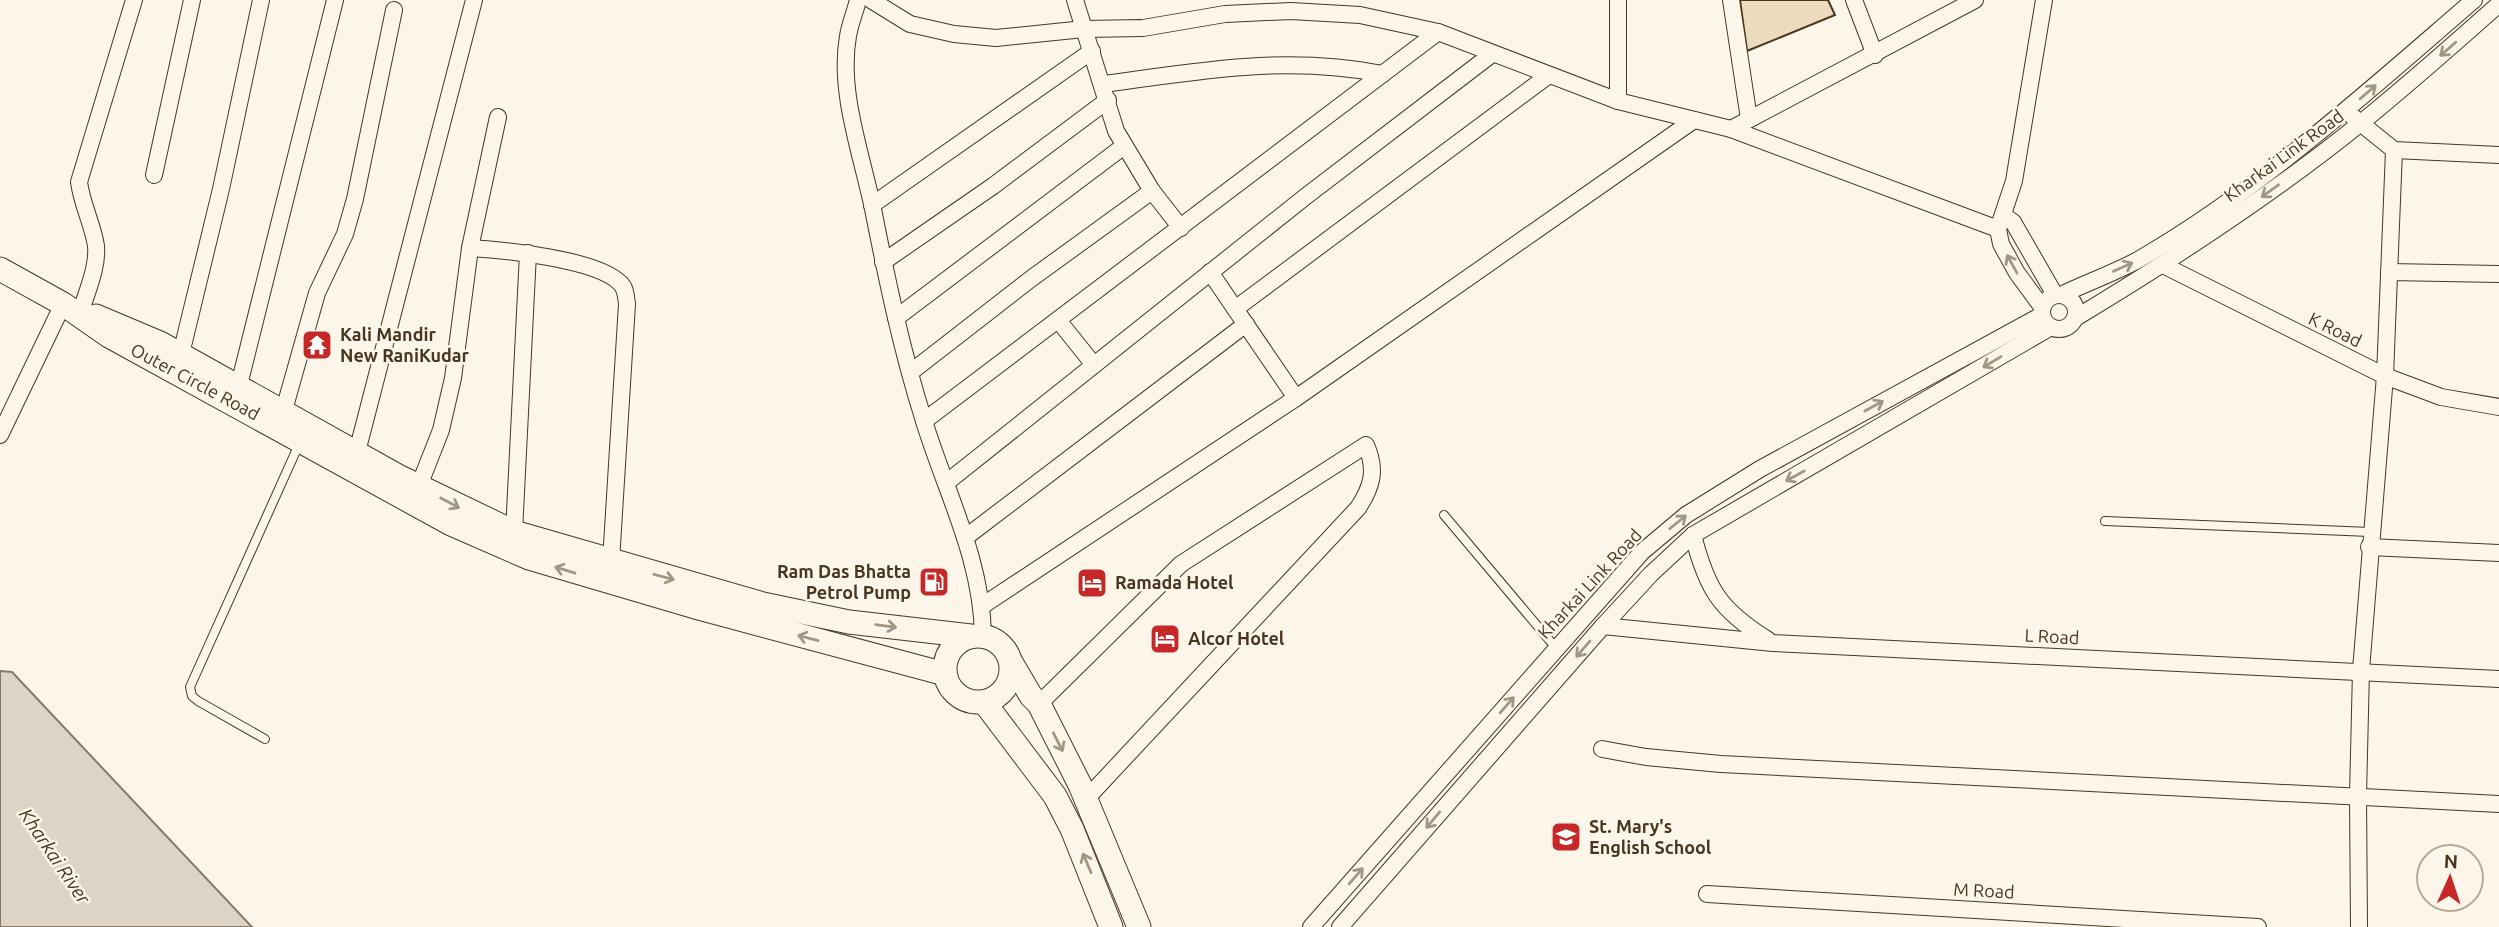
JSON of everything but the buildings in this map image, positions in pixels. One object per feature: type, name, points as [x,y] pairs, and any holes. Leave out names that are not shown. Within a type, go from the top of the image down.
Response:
[{"type":"main road","name":"Outer Circle Road","points":[[0,269],[72,307],[109,336],[463,530],[529,558],[702,610],[945,674]]},
{"type":"main road","points":[[72,307],[127,327],[181,354],[419,486],[514,532],[813,615],[996,640],[1006,650],[1031,696],[1039,704],[1086,799],[1139,927]]},
{"type":"main road","points":[[977,636],[950,650],[945,674],[949,686],[958,696],[971,702],[984,702],[1000,695],[1010,680],[1012,662]]},
{"type":"main road","points":[[984,702],[1055,796],[1072,829],[1111,927]]},
{"type":"street","points":[[0,435],[95,263],[96,246],[82,207],[79,182],[134,0]]},
{"type":"street","points":[[154,175],[192,0]]},
{"type":"street","points":[[181,354],[221,189],[261,0]]},
{"type":"street","points":[[239,385],[335,0]]},
{"type":"street","points":[[357,452],[474,0]]},
{"type":"street","points":[[858,0],[848,38],[847,85],[896,318],[924,421],[977,572],[982,606],[977,636]]},
{"type":"street","points":[[871,0],[909,24],[954,34],[996,38],[1084,29],[1143,28],[1225,14],[1315,6],[1438,32],[1618,101],[1731,129],[2000,222],[2013,222],[2058,295],[2074,302],[2077,317]]},
{"type":"street","points":[[1075,0],[1106,92],[1116,131],[1152,191],[1181,228]]},
{"type":"street","points":[[1618,0],[1618,101]]},
{"type":"street","points":[[1731,0],[1748,119]]},
{"type":"street","points":[[1854,0],[1875,55]]},
{"type":"street","points":[[1731,129],[1975,0]]},
{"type":"street","points":[[1340,927],[1603,626],[1660,564],[1693,535],[2045,316],[2001,244],[2000,222],[2017,170],[2044,0]]},
{"type":"street","name":"Kharkai Link Road","points":[[1311,927],[1642,552],[1686,515],[1772,463],[2045,316],[2058,295],[2147,254],[2249,186],[2346,111],[2474,0]]},
{"type":"street","name":"Kharkai Link Road","points":[[2045,316],[2066,328],[2077,317],[2163,265],[2360,124],[2499,4]]},
{"type":"street","points":[[284,411],[317,293],[345,234],[355,199],[394,10]]},
{"type":"street","points":[[924,421],[1438,32]]},
{"type":"street","points":[[872,205],[1092,51]]},
{"type":"street","points":[[946,483],[1210,272],[1492,54]]},
{"type":"street","points":[[883,262],[993,186],[1106,92],[1241,66],[1306,63],[1383,74]]},
{"type":"street","points":[[1236,309],[1549,75]]},
{"type":"street","points":[[2346,111],[2394,149],[2499,155]]},
{"type":"street","points":[[419,486],[440,430],[453,378],[470,248],[498,117]]},
{"type":"street","points":[[982,606],[1296,398],[1695,120]]},
{"type":"street","points":[[896,318],[1124,146]]},
{"type":"street","points":[[2359,927],[2361,670],[2385,376],[2394,149]]},
{"type":"street","points":[[911,372],[1032,278],[1152,191]]},
{"type":"street","points":[[470,248],[528,253],[568,262],[608,276],[620,283],[625,290],[627,304],[611,561]]},
{"type":"street","points":[[514,532],[528,253]]},
{"type":"street","name":"K Road","points":[[2163,265],[2385,376],[2441,397],[2499,407]]},
{"type":"street","points":[[1210,272],[1296,398]]},
{"type":"street","points":[[2389,272],[2499,274]]},
{"type":"street","points":[[1058,320],[1094,365]]},
{"type":"street","points":[[966,537],[1246,324]]},
{"type":"street","points":[[1039,704],[1181,564],[1366,445],[1373,460],[1371,488],[1358,508],[1086,799]]},
{"type":"street","points":[[1693,535],[1703,573],[1719,600],[1740,622],[1773,643]]},
{"type":"street","points":[[2370,539],[2499,553]]},
{"type":"street","name":"L Road","points":[[1603,626],[1773,643],[2361,670],[2499,679]]},
{"type":"street","points":[[1602,749],[1646,757],[1721,764],[2499,804]]},
{"type":"street","name":"M Road","points":[[1707,894],[2258,927]]},
{"type":"lane","points":[[265,740],[198,701],[192,695],[190,687],[301,439]]},
{"type":"lane","points":[[1444,515],[1556,648]]},
{"type":"lane","points":[[2105,521],[2370,539]]},
{"type":"water","name":"Kharkai River","points":[[0,671],[12,672],[252,927],[0,927]]},
{"type":"place","name":"Kali Mandir New RaniKudar","points":[[317,345]]},
{"type":"place","name":"Ram Das Bhatta Petrol Pump","points":[[934,582]]},
{"type":"place","name":"Ramada Hotel","points":[[1092,583]]},
{"type":"place","name":"Alcor Hotel","points":[[1165,639]]},
{"type":"place","name":"St. Mary's English School","points":[[1566,837]]}]
